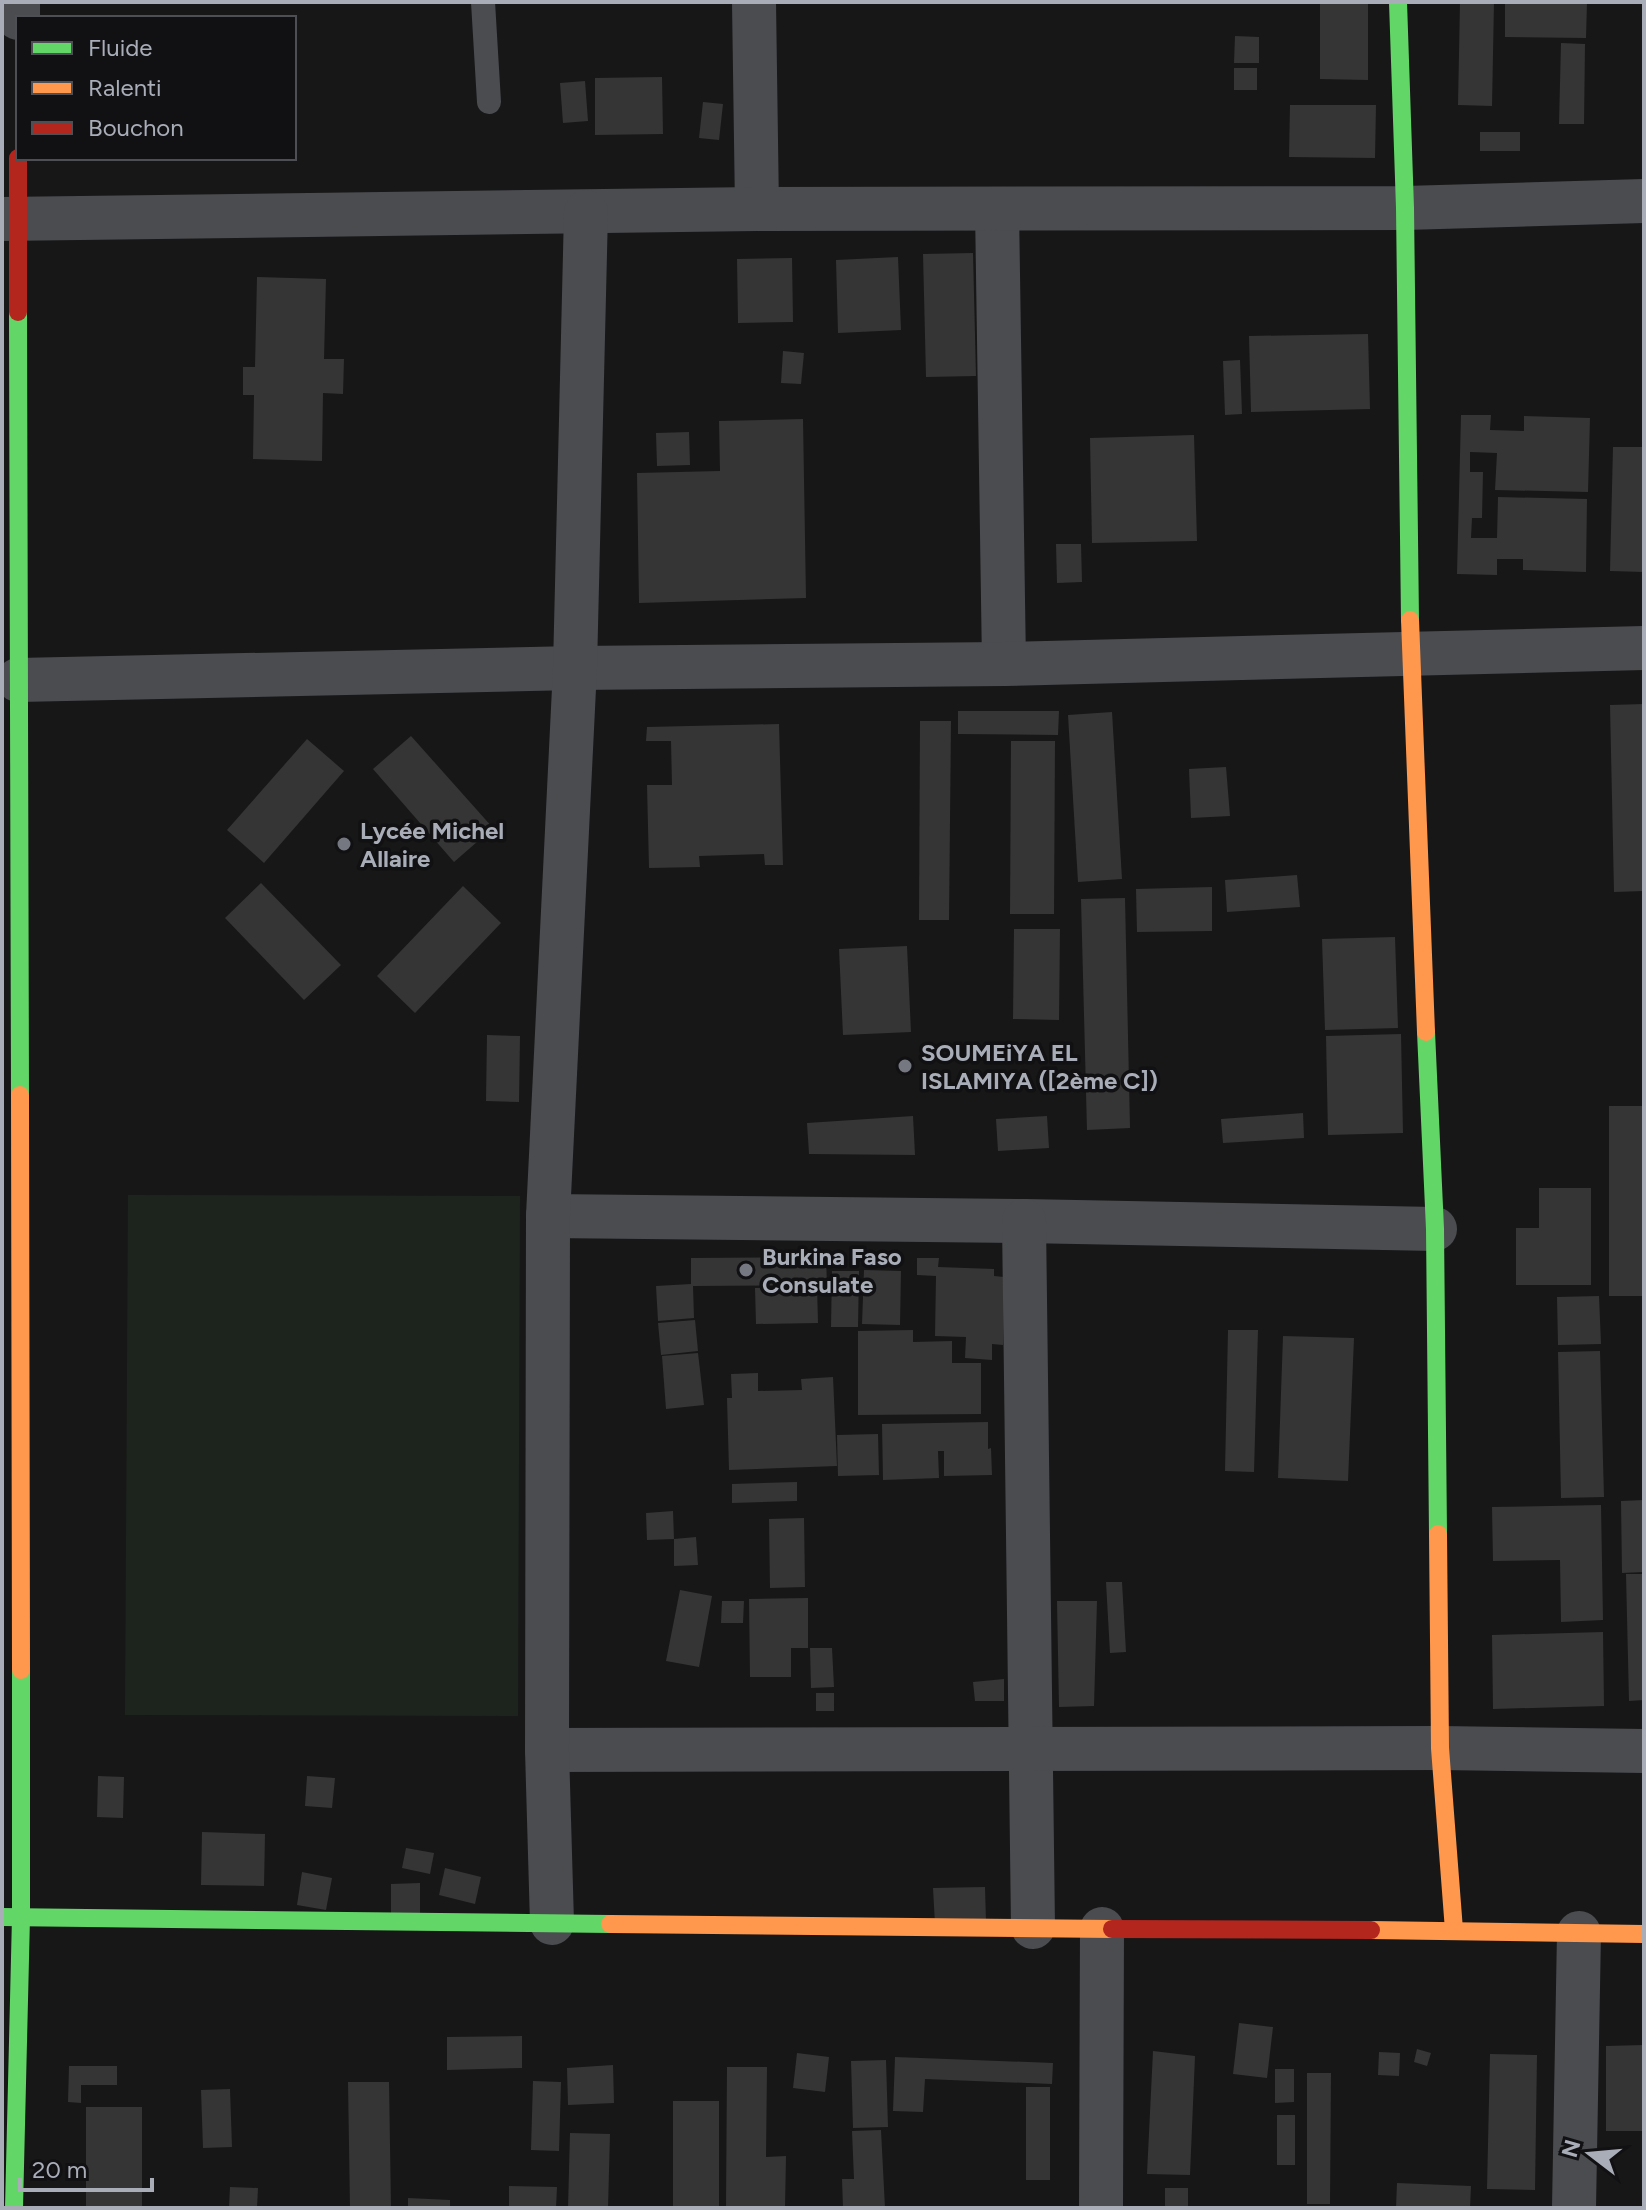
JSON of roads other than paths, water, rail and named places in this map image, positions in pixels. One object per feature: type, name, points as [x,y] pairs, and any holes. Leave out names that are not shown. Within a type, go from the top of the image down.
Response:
[{"type":"street","points":[[754,2],[757,209]]},
{"type":"street","points":[[1398,2],[1405,208],[1410,653],[1435,1229],[1440,1748],[1454,1930]]},
{"type":"street","points":[[14,2208],[12,1917],[18,680],[10,219],[18,160]]},
{"type":"street","points":[[10,219],[757,209],[1405,208],[1644,201]]},
{"type":"street","points":[[997,209],[1004,664]]},
{"type":"street","points":[[552,1923],[547,1750],[548,1216],[575,668],[586,212]]},
{"type":"street","points":[[18,680],[575,668],[1004,664],[1644,648]]},
{"type":"street","points":[[548,1216],[1435,1229]]},
{"type":"street","points":[[1024,1221],[1033,1927]]},
{"type":"street","points":[[547,1750],[1440,1748],[1644,1751]]},
{"type":"street","points":[[12,1917],[1644,1934]]},
{"type":"street","points":[[1101,2208],[1102,1929]]},
{"type":"street","points":[[1574,2208],[1579,1933]]},
{"type":"lane","points":[[483,2],[489,102]]},
{"type":"place","name":"Lycée Michel Allaire","points":[[344,844]]},
{"type":"place","name":"SOUMEiYA EL ISLAMIYA ([2ème C])","points":[[905,1066]]},
{"type":"place","name":"Burkina Faso Consulate","points":[[746,1270]]}]
